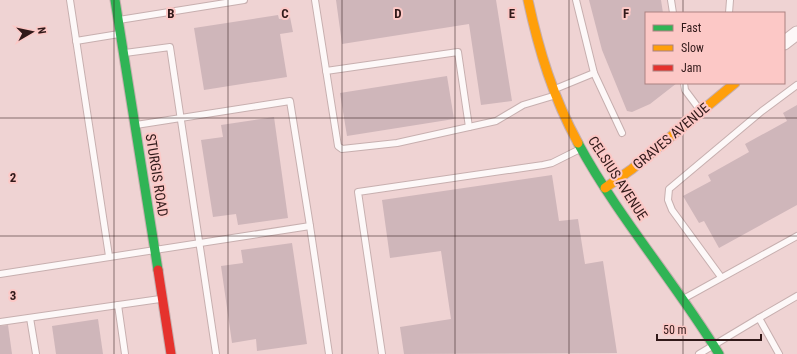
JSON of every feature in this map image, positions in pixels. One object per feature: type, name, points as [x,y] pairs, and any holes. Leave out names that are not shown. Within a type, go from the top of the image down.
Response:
[{"type":"street","name":"STURGIS ROAD","points":[[115,0],[171,354]]},
{"type":"street","name":"CELSIUS AVENUE","points":[[528,0],[536,33],[566,121],[605,188],[684,299],[719,354]]},
{"type":"street","points":[[785,43],[797,33]]},
{"type":"street","name":"GRAVES AVENUE","points":[[605,188],[632,169],[734,84]]},
{"type":"lane","points":[[70,0],[109,256]]},
{"type":"lane","points":[[118,20],[244,0]]},
{"type":"lane","points":[[315,0],[338,146],[342,149],[397,142],[496,121],[524,105],[594,74]]},
{"type":"lane","points":[[576,0],[594,74],[622,133]]},
{"type":"lane","points":[[671,0],[673,12]]},
{"type":"lane","points":[[729,12],[730,0]]},
{"type":"lane","points":[[76,41],[121,34]]},
{"type":"lane","points":[[124,53],[170,46],[216,354]]},
{"type":"lane","points":[[326,71],[458,52],[469,127]]},
{"type":"lane","points":[[684,84],[685,90],[701,112]]},
{"type":"lane","points":[[721,277],[672,210],[668,200],[668,189],[762,111],[797,85]]},
{"type":"lane","points":[[135,125],[290,101],[329,354]]},
{"type":"lane","points":[[382,354],[358,192],[543,165],[552,163],[582,149]]},
{"type":"lane","points":[[0,274],[310,226]]},
{"type":"lane","points":[[684,299],[797,236]]},
{"type":"lane","points":[[699,354],[713,344],[797,296]]},
{"type":"lane","points":[[0,322],[162,298]]},
{"type":"lane","points":[[118,305],[125,354]]},
{"type":"lane","points":[[30,318],[36,354]]},
{"type":"lane","points":[[759,318],[779,354]]},
{"type":"building","points":[[336,0],[496,0],[512,101],[481,105],[469,24],[342,44]]},
{"type":"building","points":[[589,0],[661,0],[663,12],[645,12],[645,84],[676,84],[650,104],[632,112],[627,111],[602,50]]},
{"type":"building","points":[[278,15],[279,19],[290,17],[293,32],[280,34],[287,77],[204,90],[194,28]]},
{"type":"building","points":[[447,76],[454,119],[347,136],[340,93]]},
{"type":"building","points":[[797,105],[797,205],[719,248],[704,221],[699,223],[683,196],[711,181],[708,175],[749,152],[745,144],[787,121],[783,113]]},
{"type":"building","points":[[274,117],[288,218],[238,225],[236,214],[213,217],[201,140],[223,137],[221,125]]},
{"type":"building","points":[[552,175],[559,221],[578,219],[585,264],[603,261],[617,353],[404,354],[400,327],[451,319],[441,251],[390,258],[382,200]]},
{"type":"building","points":[[292,243],[307,344],[257,351],[256,339],[232,343],[221,266],[243,263],[241,250]]},
{"type":"building","points":[[98,319],[103,354],[56,354],[52,326]]},
{"type":"building","points":[[8,325],[12,354],[0,354],[0,326]]},
{"type":"traffic: fast","points":[[115,0],[158,270]]},
{"type":"traffic: fast","points":[[578,143],[611,197],[702,327],[719,354]]},
{"type":"traffic: slow","points":[[528,0],[542,56],[554,91],[578,143]]},
{"type":"traffic: slow","points":[[605,188],[632,169],[734,84]]},
{"type":"traffic: jam","points":[[158,270],[171,354]]}]
